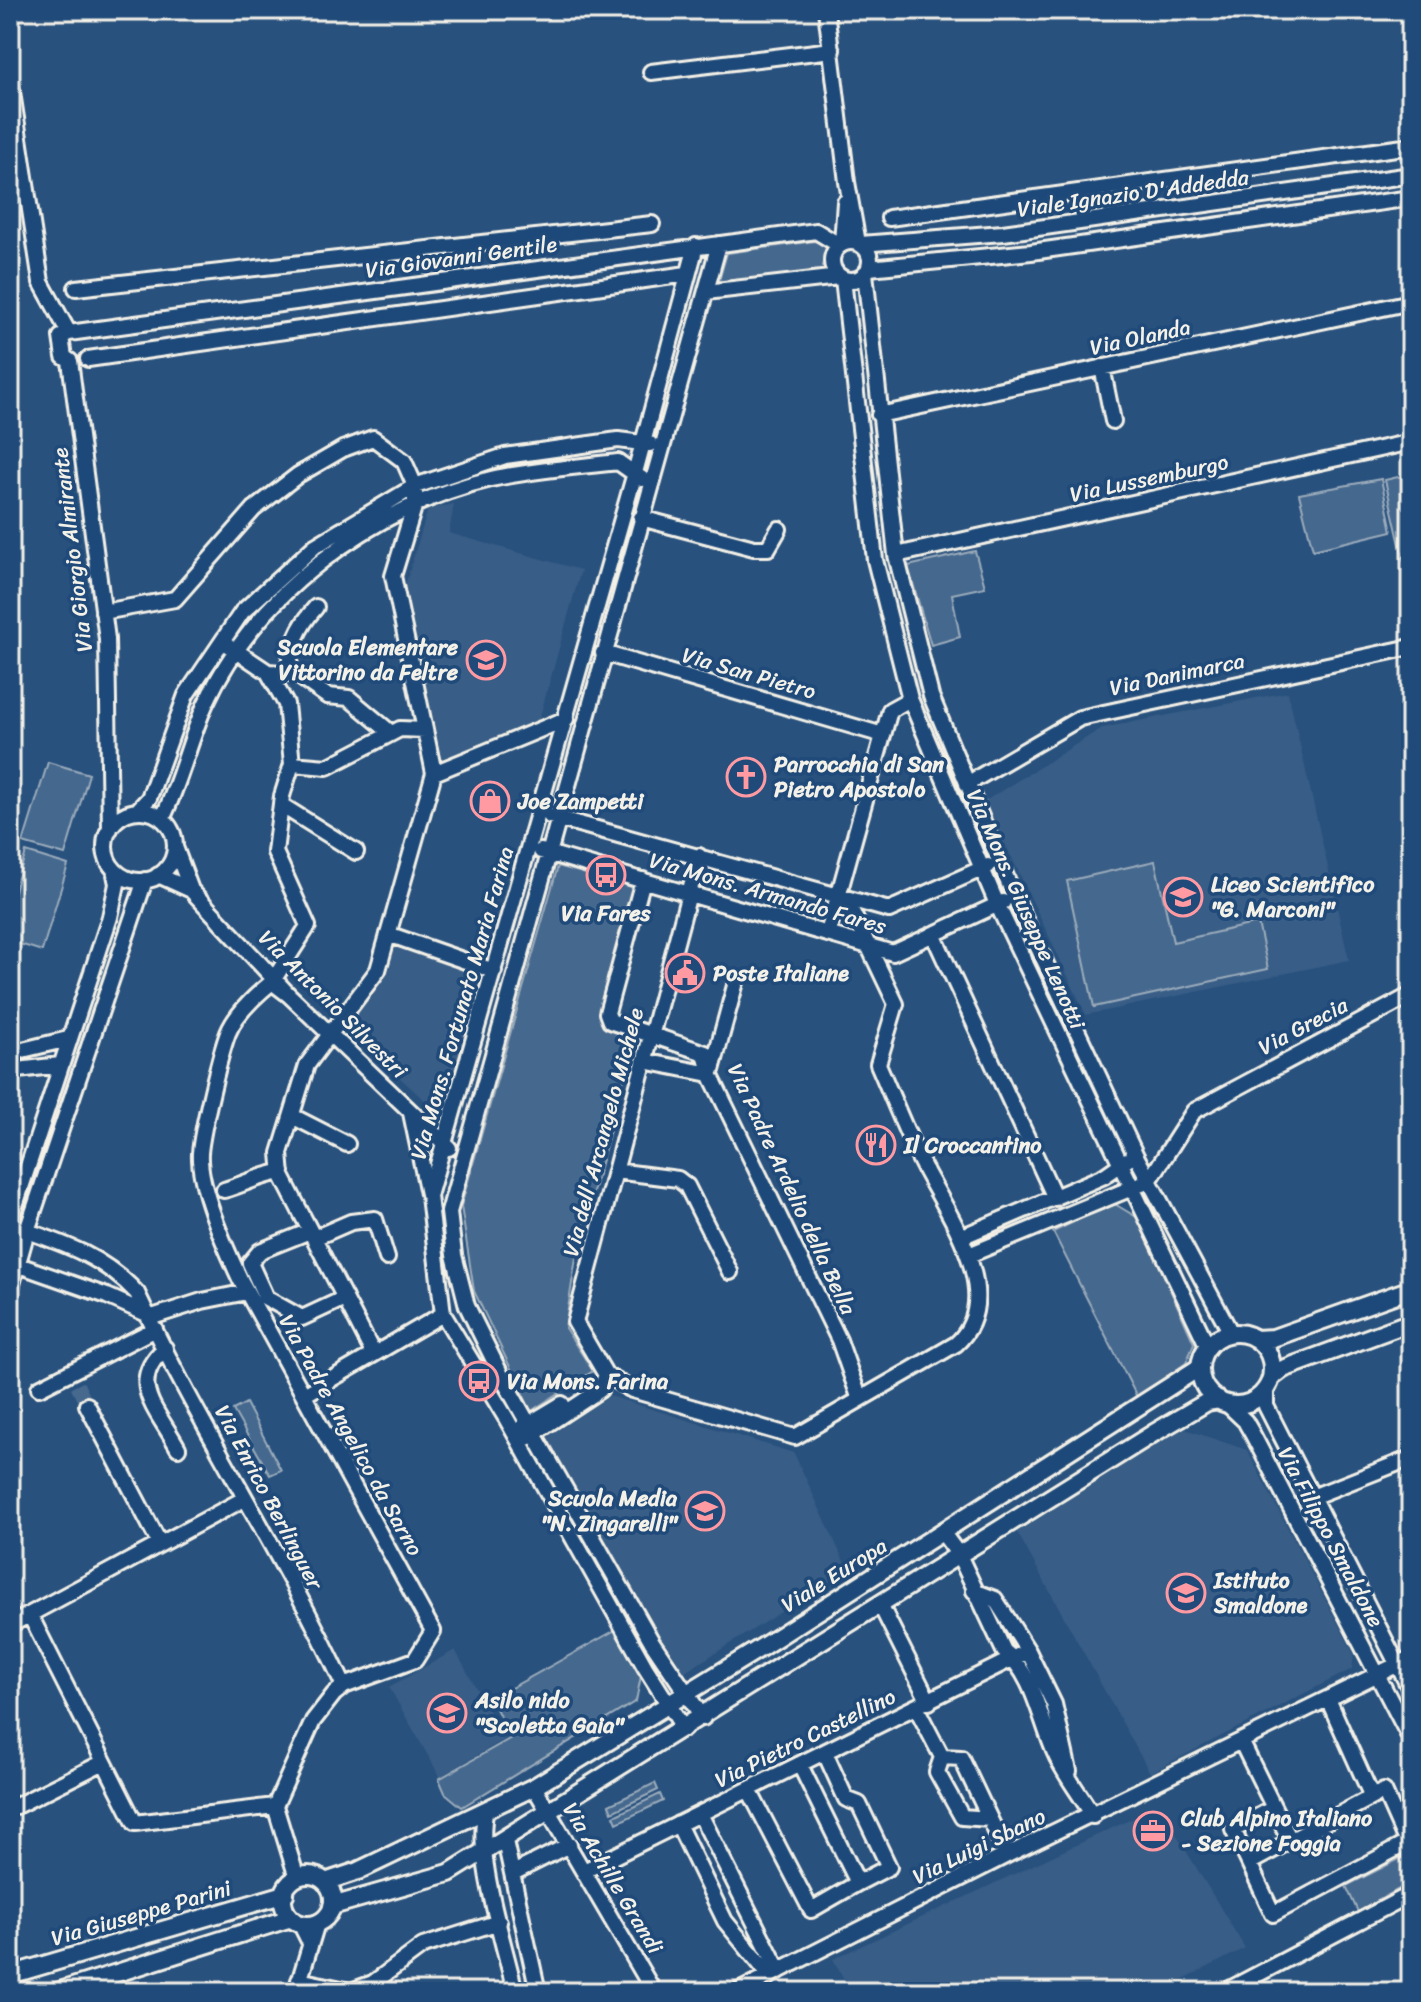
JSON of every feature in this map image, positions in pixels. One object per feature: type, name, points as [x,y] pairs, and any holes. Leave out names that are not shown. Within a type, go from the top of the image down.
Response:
[{"type":"street","points":[[826,10],[847,182],[860,244],[869,254],[867,270],[879,415],[896,555],[931,696],[1014,896],[1136,1156],[1231,1333]]},
{"type":"street","points":[[651,72],[832,50]]},
{"type":"street","points":[[10,79],[41,282],[69,333]]},
{"type":"street","name":"Viale Ignazio D'Addedda","points":[[889,218],[1411,146]]},
{"type":"street","name":"Viale Ignazio D'Addedda","points":[[860,244],[976,236],[1411,175]]},
{"type":"street","points":[[1388,179],[1391,201]]},
{"type":"street","points":[[841,278],[831,261],[841,244],[847,182]]},
{"type":"street","name":"Viale Ignazio D'Addedda","points":[[867,270],[1003,255],[1411,198]]},
{"type":"street","points":[[1142,214],[1145,236]]},
{"type":"street","name":"Via Giovanni Gentile","points":[[76,288],[652,224]]},
{"type":"street","name":"Via Giovanni Gentile","points":[[69,333],[816,231],[841,244]]},
{"type":"street","name":"Via Mons. Fortunato Maria Farina","points":[[703,1718],[652,1642],[467,1306],[454,1255],[449,1212],[719,244]]},
{"type":"street","points":[[841,244],[860,244]]},
{"type":"street","name":"Via Mons. Fortunato Maria Farina","points":[[684,1729],[645,1667],[517,1438],[443,1314],[429,1196],[635,474],[696,246]]},
{"type":"street","points":[[706,292],[841,278],[855,280],[867,270]]},
{"type":"street","points":[[70,361],[687,274]]},
{"type":"street","name":"Via Mons. Giuseppe Lenotti","points":[[841,278],[875,560],[910,699],[997,904],[1208,1347]]},
{"type":"street","name":"Via Olanda","points":[[879,415],[1411,302]]},
{"type":"street","points":[[85,331],[88,359]]},
{"type":"street","name":"Via Giorgio Almirante","points":[[69,333],[61,337],[64,357],[70,361],[107,639],[110,829]]},
{"type":"street","points":[[1102,367],[1113,421]]},
{"type":"street","points":[[103,612],[175,599],[254,509],[298,475],[343,449],[373,438],[404,461],[415,486],[415,504],[393,576],[434,773],[378,970],[307,1065],[280,1153],[282,1172],[373,1353]]},
{"type":"street","points":[[10,1223],[110,917],[117,884],[106,852],[110,829],[122,816],[135,811],[149,798],[186,695],[242,612],[315,546],[415,486],[505,456],[618,440],[661,446]]},
{"type":"street","name":"Via Lussemburgo","points":[[896,555],[1411,442]]},
{"type":"street","points":[[162,819],[206,704],[236,651],[325,556],[415,504],[491,479],[618,462],[650,485]]},
{"type":"street","points":[[641,518],[754,548],[768,548],[779,529]]},
{"type":"street","points":[[288,673],[289,656],[301,624],[316,607]]},
{"type":"street","points":[[222,641],[268,672],[286,704],[292,764],[281,805],[275,852],[308,926],[274,979]]},
{"type":"street","name":"Via Danimarca","points":[[967,784],[1080,718],[1411,647]]},
{"type":"street","name":"Via San Pietro","points":[[603,653],[883,735]]},
{"type":"street","points":[[268,672],[296,674],[327,696],[349,698],[391,733]]},
{"type":"street","points":[[828,933],[842,898],[890,710],[910,699]]},
{"type":"street","points":[[434,773],[566,719]]},
{"type":"street","points":[[292,764],[327,767],[400,729],[425,730]]},
{"type":"street","points":[[107,783],[123,805],[162,819],[171,829],[175,847],[171,862],[152,877],[133,880],[114,869]]},
{"type":"street","points":[[281,805],[356,852]]},
{"type":"street","name":"Via Mons. Armando Fares","points":[[538,813],[889,910],[999,861]]},
{"type":"street","name":"Via Antonio Silvestri","points":[[175,847],[191,890],[274,979],[445,1146],[464,1156]]},
{"type":"street","name":"Via Mons. Armando Fares","points":[[529,848],[893,953],[1014,896]]},
{"type":"street","name":"Via dell'Arcangelo Michele","points":[[606,1375],[575,1322],[699,856]]},
{"type":"street","points":[[10,1291],[14,1264],[152,877]]},
{"type":"street","name":"Via Antonio Silvestri","points":[[152,877],[191,890]]},
{"type":"street","points":[[643,880],[607,1013],[610,1021],[651,1036]]},
{"type":"street","points":[[517,1438],[600,1390],[606,1375],[632,1390],[795,1437],[859,1397],[956,1344],[966,1335],[976,1316],[969,1255],[922,1164],[878,1064],[896,1004],[870,945],[842,898]]},
{"type":"street","points":[[388,934],[494,971]]},
{"type":"street","points":[[933,934],[1050,1200],[1054,1220]]},
{"type":"street","name":"Via Padre Angelico da Sarno","points":[[275,1806],[313,1721],[344,1686],[415,1660],[433,1631],[247,1292],[217,1230],[200,1154],[228,1031],[254,996],[272,982],[289,995]]},
{"type":"street","points":[[644,1061],[710,1074],[736,982]]},
{"type":"street","name":"Via Grecia","points":[[1149,1181],[1194,1111],[1411,995]]},
{"type":"street","name":"Via Padre Ardelio della Bella","points":[[651,1036],[699,1048],[705,1053],[710,1074],[839,1340],[859,1397]]},
{"type":"street","points":[[10,1053],[68,1039]]},
{"type":"street","points":[[10,1071],[60,1065]]},
{"type":"street","points":[[411,1112],[429,1196]]},
{"type":"street","points":[[292,1116],[347,1144]]},
{"type":"street","points":[[961,1237],[1104,1176],[1119,1163],[1136,1156]]},
{"type":"street","points":[[615,1171],[678,1179],[687,1186],[730,1272]]},
{"type":"street","points":[[224,1190],[245,1185],[256,1176],[282,1172]]},
{"type":"street","points":[[969,1255],[1149,1181]]},
{"type":"street","points":[[345,1298],[302,1318],[266,1298],[250,1263],[260,1251],[351,1222],[375,1219],[387,1258]]},
{"type":"street","name":"Via Enrico Berlinguer","points":[[10,1223],[91,1255],[115,1270],[137,1293],[344,1686]]},
{"type":"street","points":[[14,1264],[107,1296],[150,1321]]},
{"type":"street","points":[[1223,1402],[1205,1386],[1200,1367],[1208,1347],[1231,1333],[1256,1339],[1273,1338],[1411,1289]]},
{"type":"street","points":[[39,1388],[74,1379],[150,1321],[202,1301],[247,1292]]},
{"type":"street","points":[[304,1395],[443,1314]]},
{"type":"street","points":[[332,1906],[449,1873],[505,1841],[1193,1409],[1223,1402],[1254,1400],[1283,1369],[1411,1322]]},
{"type":"street","points":[[1256,1339],[1268,1351],[1268,1384]]},
{"type":"street","points":[[165,1348],[145,1371],[144,1385],[178,1448]]},
{"type":"street","name":"Viale Europa","points":[[486,1810],[534,1787],[689,1693],[1200,1367]]},
{"type":"street","name":"Via Filippo Smaldone","points":[[1268,1384],[1266,1406],[1312,1497],[1404,1662],[1411,1691]]},
{"type":"street","name":"Via Filippo Smaldone","points":[[1223,1402],[1245,1421],[1253,1435],[1411,1740]]},
{"type":"street","points":[[87,1405],[160,1544]]},
{"type":"street","points":[[1312,1497],[1411,1458]]},
{"type":"street","points":[[10,1625],[244,1499]]},
{"type":"street","points":[[942,1532],[959,1555],[1004,1651],[1021,1655],[1054,1753],[1093,1816]]},
{"type":"street","name":"Via Pietro Castellino","points":[[880,1604],[923,1706]]},
{"type":"street","points":[[30,1615],[135,1823],[275,1806],[297,1878]]},
{"type":"street","name":"Via Pietro Castellino","points":[[584,1871],[1021,1655]]},
{"type":"street","name":"Via Luigi Sbano","points":[[737,1992],[1007,1855],[1093,1816],[1404,1662]]},
{"type":"street","points":[[1328,1699],[1372,1797]]},
{"type":"street","points":[[923,1706],[942,1757],[937,1772],[962,1817],[990,1819]]},
{"type":"street","points":[[1242,1743],[1290,1840]]},
{"type":"street","points":[[749,1790],[811,1910],[889,1867],[859,1804],[846,1799],[825,1753]]},
{"type":"street","points":[[942,1757],[961,1758],[1007,1855]]},
{"type":"street","points":[[10,1809],[104,1762]]},
{"type":"street","points":[[800,1765],[858,1883]]},
{"type":"street","name":"Via Achille Grandi","points":[[534,1787],[654,1992]]},
{"type":"street","points":[[1249,1863],[1384,1791],[1407,1843],[1273,1914],[1233,1830],[1274,1808]]},
{"type":"street","points":[[486,1810],[481,1828],[484,1853],[515,1992]]},
{"type":"street","points":[[325,1882],[358,1871],[486,1810]]},
{"type":"street","name":"Via Pietro Castellino","points":[[700,1814],[774,1973]]},
{"type":"street","points":[[678,1824],[725,1921],[774,1973]]},
{"type":"street","points":[[505,1841],[538,1992]]},
{"type":"street","points":[[513,1873],[569,1845]]},
{"type":"street","points":[[60,1992],[303,1921],[327,1917],[332,1906],[332,1894],[325,1882],[311,1875],[297,1878],[285,1894],[284,1906],[303,1921],[310,1943],[297,1986],[351,1991],[374,1987],[423,1946],[499,1922]]},
{"type":"street","points":[[712,1893],[734,1882]]},
{"type":"street","name":"Via Giuseppe Parini","points":[[10,1975],[285,1894]]},
{"type":"street","points":[[1224,1992],[1411,1894]]},
{"type":"shaded area","points":[[815,241],[828,244],[822,266],[829,273],[718,284],[727,253]]},
{"type":"shaded area","points":[[1411,474],[1411,560],[1404,562],[1385,480]]},
{"type":"shaded area","points":[[1381,479],[1392,531],[1313,550],[1299,494]]},
{"type":"shaded area","name":"Scuola Elementare Vittorino da Feltre","points":[[454,504],[449,533],[581,570],[537,727],[440,764],[403,592],[428,509]]},
{"type":"shaded area","points":[[975,551],[985,587],[952,594],[960,637],[931,645],[908,566]]},
{"type":"shaded area","name":"Liceo Scientifico \"G. Marconi\"","points":[[1288,692],[1349,960],[1086,1015],[985,801],[1102,728]]},
{"type":"shaded area","points":[[48,762],[89,774],[65,855],[23,843]]},
{"type":"shaded area","points":[[26,852],[68,865],[42,951],[10,941],[10,904]]},
{"type":"shaded area","points":[[1155,861],[1173,942],[1258,923],[1268,969],[1094,1007],[1067,881]]},
{"type":"shaded area","points":[[558,866],[638,889],[600,1019],[636,1035],[577,1251],[565,1328],[593,1371],[531,1411],[474,1291],[461,1206]]},
{"type":"shaded area","points":[[400,947],[483,973],[446,1109],[438,1113],[347,1029],[384,977],[393,948]]},
{"type":"shaded area","points":[[1113,1203],[1138,1218],[1194,1343],[1186,1363],[1137,1397],[1053,1232]]},
{"type":"shaded area","name":"Scuola Media \"N. Zingarelli\"","points":[[610,1396],[794,1453],[848,1570],[682,1674],[546,1438]]},
{"type":"shaded area","points":[[246,1403],[281,1470],[270,1475],[233,1410]]},
{"type":"shaded area","name":"Istituto Smaldone","points":[[1182,1428],[1247,1450],[1354,1654],[1352,1669],[1150,1773],[1017,1532]]},
{"type":"shaded area","points":[[619,1628],[642,1671],[636,1701],[462,1807],[445,1793],[439,1779],[511,1738],[491,1699]]},
{"type":"shaded area","name":"Asilo nido \"Scoletta Gaia\"","points":[[455,1650],[505,1739],[440,1777],[389,1687]]},
{"type":"shaded area","points":[[655,1783],[658,1790],[612,1812],[609,1805]]},
{"type":"shaded area","points":[[660,1794],[663,1801],[617,1823],[614,1816]]},
{"type":"shaded area","points":[[1159,1806],[1245,1948],[1160,1992],[850,1992],[833,1959]]},
{"type":"shaded area","points":[[1411,1853],[1411,1882],[1358,1912],[1346,1886]]},
{"type":"tunnel","points":[[77,1385],[87,1405]]},
{"type":"place","name":"Scuola Elementare Vittorino da Feltre","points":[[486,660]]},
{"type":"place","name":"Parrocchia di San Pietro Apostolo","points":[[746,777]]},
{"type":"place","name":"Joe Zampetti","points":[[490,801]]},
{"type":"place","name":"Via Fares","points":[[606,875]]},
{"type":"place","name":"Liceo Scientifico \"G. Marconi\"","points":[[1183,897]]},
{"type":"place","name":"Poste Italiane","points":[[685,973]]},
{"type":"place","name":"Il Croccantino","points":[[876,1145]]},
{"type":"place","name":"Via Mons. Farina","points":[[479,1381]]},
{"type":"place","name":"Scuola Media \"N. Zingarelli\"","points":[[705,1511]]},
{"type":"place","name":"Istituto Smaldone","points":[[1186,1593]]},
{"type":"place","name":"Asilo nido \"Scoletta Gaia\"","points":[[447,1713]]},
{"type":"place","name":"Club Alpino Italiano - Sezione Foggia","points":[[1153,1831]]}]
